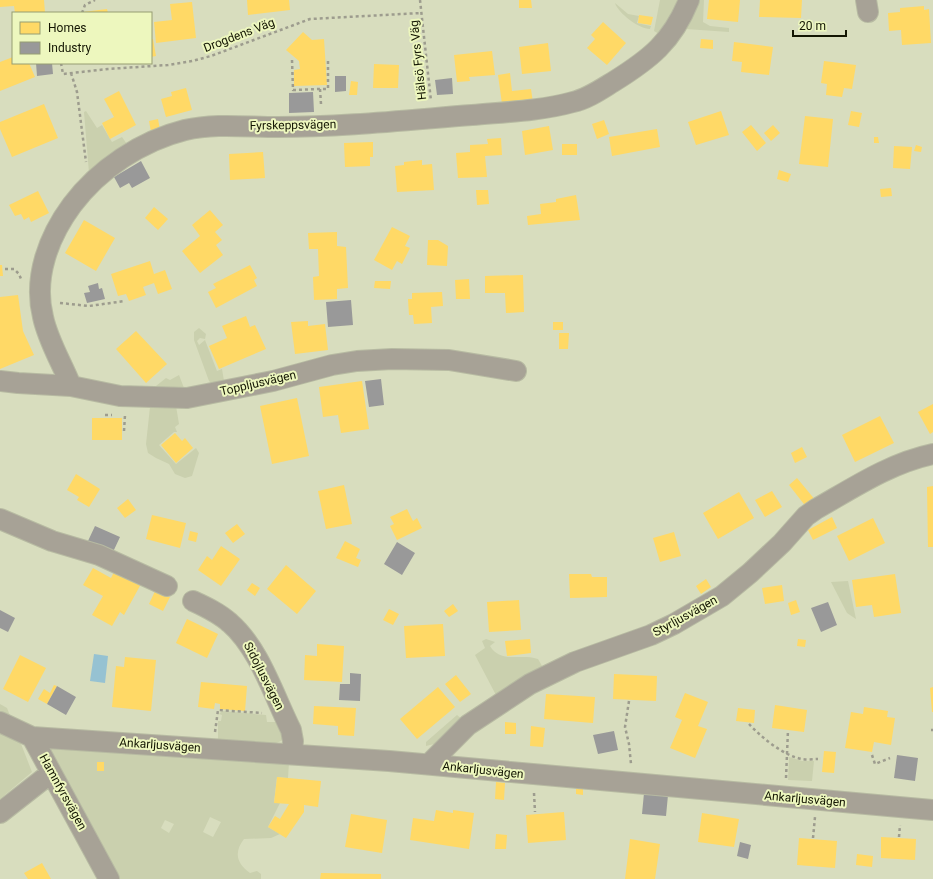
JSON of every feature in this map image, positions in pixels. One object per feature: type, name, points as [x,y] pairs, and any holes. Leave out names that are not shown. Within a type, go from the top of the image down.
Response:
[{"type":"street","name":"Fyrskeppsvägen","points":[[71,386],[43,317],[40,295],[44,262],[54,235],[71,207],[89,184],[97,176],[129,154],[150,143],[186,130],[211,126],[322,126],[433,118],[573,103],[641,65],[673,33],[689,0]]},
{"type":"street","name":"Toppljusvägen","points":[[0,380],[18,384],[71,386],[120,396],[187,398],[265,382],[332,365],[357,361],[392,359],[449,360],[516,371]]},
{"type":"street","name":"Styrljusvägen","points":[[429,764],[468,725],[530,684],[575,662],[651,635],[674,624],[722,596],[750,573],[782,543],[806,516],[816,509],[881,472],[904,462],[933,454]]},
{"type":"street","points":[[0,519],[52,541],[99,555],[167,586]]},
{"type":"street","name":"Sidojlusvägen","points":[[193,600],[218,613],[230,623],[250,645],[290,730],[293,741],[292,754]]},
{"type":"street","points":[[0,722],[32,737]]},
{"type":"street","name":"Ankarljusvägen","points":[[32,737],[429,764],[629,784],[933,810]]},
{"type":"street","name":"Hamnfyrsvägen","points":[[32,737],[81,824],[109,879]]},
{"type":"street","points":[[0,813],[51,773]]},
{"type":"path","points":[[82,12],[85,5],[95,0]]},
{"type":"path","name":"Hälsö Fyrs Väg","points":[[420,0],[433,118]]},
{"type":"path","name":"Drogdens Väg","points":[[61,64],[63,74],[168,65],[211,56],[310,18],[421,13]]},
{"type":"path","points":[[292,60],[293,90],[328,89],[328,60],[326,60]]},
{"type":"path","points":[[71,73],[77,92],[89,184]]},
{"type":"path","points":[[320,89],[321,104]]},
{"type":"path","points":[[60,303],[89,306],[125,301]]},
{"type":"path","points":[[105,415],[125,415],[124,431]]},
{"type":"path","points":[[629,701],[626,727],[631,762],[629,784]]},
{"type":"path","points":[[214,749],[218,710],[265,713]]},
{"type":"path","points":[[748,724],[759,735],[786,752],[803,760],[818,759]]},
{"type":"path","points":[[784,797],[788,730]]},
{"type":"path","points":[[872,755],[875,764],[890,758]]},
{"type":"green space","points":[[660,0],[681,0],[659,34],[654,31]]},
{"type":"green space","points":[[697,0],[704,0],[703,22],[710,26],[729,28],[729,32],[686,29],[684,27]]},
{"type":"green space","points":[[615,3],[628,14],[639,16],[637,23],[651,26],[650,29],[640,26],[624,16]]},
{"type":"green space","points":[[86,111],[97,128],[102,125],[112,142],[122,137],[129,147],[89,173],[84,112]]},
{"type":"green space","points":[[199,328],[206,334],[205,339],[200,338],[197,341],[199,345],[205,340],[217,371],[222,369],[224,381],[211,383],[209,381],[194,340],[194,332]]},
{"type":"green space","points":[[179,375],[184,388],[159,389],[156,386],[166,378],[170,380]]},
{"type":"green space","points":[[176,406],[179,424],[175,427],[177,432],[174,432],[159,445],[176,464],[196,448],[199,453],[192,476],[185,478],[175,474],[169,464],[148,453],[146,444],[150,407]]},
{"type":"green space","points":[[848,581],[856,619],[847,613],[831,582]]},
{"type":"green space","points":[[486,639],[495,642],[490,646],[500,655],[511,657],[531,657],[538,659],[545,671],[497,697],[475,655],[485,648],[482,641]]},
{"type":"green space","points":[[0,704],[7,708],[32,772],[0,799]]},
{"type":"green space","points":[[222,711],[266,715],[267,722],[282,722],[283,738],[281,741],[271,745],[233,740],[218,741],[218,721],[221,721],[222,715],[219,714]]},
{"type":"green space","points":[[457,715],[463,720],[438,743],[426,746],[426,742]]},
{"type":"green space","points":[[53,747],[289,762],[288,778],[277,777],[274,802],[280,803],[268,827],[280,834],[271,838],[244,839],[239,848],[239,861],[250,873],[257,871],[261,874],[261,879],[119,879],[50,750]],"holes":[[[210,817],[221,822],[213,837],[203,832]],[[165,820],[174,824],[169,833],[161,828]]]},
{"type":"green space","points":[[789,757],[802,761],[814,761],[812,781],[788,780]]},
{"type":"water","points":[[94,654],[108,656],[105,683],[90,681]]},
{"type":"building: Homes","points":[[0,0],[44,0],[45,12],[15,12],[14,6],[0,7]]},
{"type":"building: Homes","points":[[247,0],[289,0],[290,10],[248,15]]},
{"type":"building: Homes","points":[[519,0],[531,0],[532,8],[519,8]]},
{"type":"building: Homes","points":[[709,0],[740,0],[738,22],[707,19]]},
{"type":"building: Homes","points":[[760,0],[802,0],[801,18],[759,17]]},
{"type":"building: Homes","points":[[192,2],[196,38],[156,43],[154,22],[172,20],[170,4]]},
{"type":"building: Homes","points":[[924,6],[924,10],[929,9],[931,43],[902,45],[901,30],[889,31],[888,13],[900,12],[900,8]]},
{"type":"building: Homes","points":[[107,9],[108,12],[83,12]]},
{"type":"building: Homes","points":[[639,15],[653,17],[651,25],[638,23]]},
{"type":"building: Homes","points":[[603,22],[626,43],[607,65],[587,48],[595,39],[591,35]]},
{"type":"building: Homes","points":[[303,32],[312,40],[324,39],[327,85],[294,86],[294,70],[300,69],[299,61],[286,50]]},
{"type":"building: Homes","points":[[701,39],[713,40],[713,49],[700,48]]},
{"type":"building: Homes","points":[[152,40],[156,56],[152,57]]},
{"type":"building: Homes","points":[[734,42],[773,47],[769,75],[741,72],[742,62],[732,61]]},
{"type":"building: Homes","points":[[548,43],[551,71],[522,74],[519,47]]},
{"type":"building: Homes","points":[[492,51],[495,75],[469,77],[470,81],[457,82],[454,55]]},
{"type":"building: Homes","points":[[12,57],[12,64],[29,64],[35,77],[0,91],[0,62]]},
{"type":"building: Homes","points":[[824,61],[856,65],[852,89],[844,88],[842,97],[826,95],[827,84],[821,83]]},
{"type":"building: Homes","points":[[374,64],[399,65],[398,88],[373,88]]},
{"type":"building: Homes","points":[[510,73],[512,91],[531,89],[533,103],[502,104],[498,75]]},
{"type":"building: Homes","points":[[351,81],[358,82],[357,95],[349,95]]},
{"type":"building: Homes","points":[[186,88],[192,110],[166,117],[161,99],[172,96],[171,92]]},
{"type":"building: Homes","points":[[119,91],[136,125],[110,139],[102,123],[114,117],[104,99]]},
{"type":"building: Homes","points":[[44,104],[58,138],[12,157],[0,129],[0,122]]},
{"type":"building: Homes","points":[[721,111],[729,135],[696,145],[688,122]]},
{"type":"building: Homes","points":[[851,111],[862,113],[859,127],[848,125]]},
{"type":"building: Homes","points":[[805,116],[833,119],[828,167],[799,164]]},
{"type":"building: Homes","points":[[158,119],[160,130],[151,132],[149,121]]},
{"type":"building: Homes","points":[[604,120],[609,134],[597,139],[592,124]]},
{"type":"building: Homes","points":[[751,125],[766,143],[757,151],[742,132]]},
{"type":"building: Homes","points":[[773,125],[780,133],[771,141],[764,133]]},
{"type":"building: Homes","points":[[549,126],[553,150],[525,155],[522,131]]},
{"type":"building: Homes","points":[[657,129],[660,147],[612,156],[609,137]]},
{"type":"building: Homes","points":[[874,137],[878,137],[879,143],[874,143]]},
{"type":"building: Homes","points":[[501,138],[502,155],[485,156],[487,177],[458,178],[456,153],[470,152],[470,145],[488,144],[487,139]]},
{"type":"building: Homes","points":[[373,142],[373,157],[370,157],[370,166],[345,167],[344,143]]},
{"type":"building: Homes","points":[[562,144],[577,144],[577,155],[562,155]]},
{"type":"building: Homes","points":[[916,145],[922,147],[921,152],[914,151]]},
{"type":"building: Homes","points":[[894,146],[912,147],[910,169],[893,168]]},
{"type":"building: Homes","points":[[263,152],[265,178],[230,180],[229,154]]},
{"type":"building: Homes","points":[[422,160],[422,165],[432,164],[434,190],[397,192],[395,166],[404,165],[404,162]]},
{"type":"building: Homes","points":[[779,170],[791,174],[788,182],[777,179]]},
{"type":"building: Homes","points":[[891,188],[892,196],[881,197],[880,189]]},
{"type":"building: Homes","points":[[476,190],[488,190],[489,204],[477,205]]},
{"type":"building: Homes","points":[[38,191],[49,213],[31,222],[29,217],[24,220],[21,214],[15,216],[9,205]]},
{"type":"building: Homes","points":[[576,195],[580,220],[528,225],[527,216],[541,214],[540,204],[556,202],[556,199]]},
{"type":"building: Homes","points":[[154,207],[168,219],[158,230],[145,218]]},
{"type":"building: Homes","points":[[210,210],[223,225],[215,232],[222,240],[216,245],[223,255],[200,273],[182,251],[200,236],[192,225]]},
{"type":"building: Homes","points":[[84,220],[115,238],[96,271],[65,253]]},
{"type":"building: Homes","points":[[392,227],[410,236],[405,246],[410,248],[402,264],[397,261],[392,270],[374,260]]},
{"type":"building: Homes","points":[[337,232],[337,246],[346,247],[348,288],[337,289],[337,299],[314,300],[313,277],[319,276],[318,249],[309,249],[308,233]]},
{"type":"building: Homes","points":[[428,240],[438,240],[448,246],[447,266],[427,265]]},
{"type":"building: Homes","points":[[150,261],[154,274],[165,270],[172,289],[158,294],[154,283],[143,287],[146,295],[129,301],[126,294],[118,296],[111,274]]},
{"type":"building: Homes","points":[[0,265],[2,265],[3,276],[0,276]]},
{"type":"building: Homes","points":[[250,265],[257,278],[254,280],[257,286],[216,308],[208,292],[216,288],[213,284]]},
{"type":"building: Homes","points":[[523,275],[524,312],[506,313],[505,293],[485,293],[485,276]]},
{"type":"building: Homes","points":[[469,279],[470,299],[456,299],[455,280]]},
{"type":"building: Homes","points":[[375,281],[391,281],[390,289],[374,288]]},
{"type":"building: Homes","points":[[442,292],[443,306],[431,307],[432,323],[414,324],[413,315],[409,315],[408,299],[412,299],[412,293]]},
{"type":"building: Homes","points":[[18,295],[23,331],[34,355],[0,369],[0,297]]},
{"type":"building: Homes","points":[[246,316],[250,327],[255,325],[266,349],[219,369],[209,346],[227,338],[222,326]]},
{"type":"building: Homes","points":[[308,321],[308,326],[325,324],[328,350],[295,354],[291,322]]},
{"type":"building: Homes","points":[[553,322],[563,322],[563,330],[553,330]]},
{"type":"building: Homes","points":[[136,331],[167,364],[146,383],[116,349]]},
{"type":"building: Homes","points":[[559,333],[569,333],[568,349],[559,349]]},
{"type":"building: Homes","points":[[362,381],[369,429],[341,433],[338,415],[323,417],[319,387]]},
{"type":"building: Homes","points":[[297,398],[309,456],[272,464],[260,406]]},
{"type":"building: Homes","points":[[933,404],[933,432],[930,434],[918,412]]},
{"type":"building: Homes","points":[[880,416],[894,443],[855,462],[842,435]]},
{"type":"building: Homes","points":[[92,418],[122,418],[122,440],[92,440]]},
{"type":"building: Homes","points":[[175,433],[182,441],[185,438],[193,448],[176,463],[161,445]]},
{"type":"building: Homes","points":[[802,447],[807,457],[795,463],[791,453]]},
{"type":"building: Homes","points":[[76,474],[100,489],[89,507],[77,500],[79,497],[67,490]]},
{"type":"building: Homes","points":[[797,478],[816,501],[807,508],[789,485]]},
{"type":"building: Homes","points":[[344,485],[352,524],[326,529],[318,491]]},
{"type":"building: Homes","points":[[933,486],[933,547],[928,547],[927,487]]},
{"type":"building: Homes","points":[[772,491],[782,507],[765,517],[755,500]]},
{"type":"building: Homes","points":[[739,492],[754,518],[718,539],[703,513]]},
{"type":"building: Homes","points":[[128,499],[136,510],[125,518],[117,508]]},
{"type":"building: Homes","points":[[407,509],[413,521],[417,518],[422,528],[397,540],[390,526],[394,524],[390,517]]},
{"type":"building: Homes","points":[[152,515],[186,523],[180,548],[146,539]]},
{"type":"building: Homes","points":[[832,517],[837,528],[813,540],[808,530]]},
{"type":"building: Homes","points":[[873,518],[885,543],[849,561],[837,536]]},
{"type":"building: Homes","points":[[237,524],[245,534],[233,543],[225,533]]},
{"type":"building: Homes","points":[[190,531],[198,533],[196,542],[188,540]]},
{"type":"building: Homes","points":[[674,532],[681,556],[660,562],[653,538]]},
{"type":"building: Homes","points":[[345,541],[360,549],[356,558],[361,560],[358,567],[336,558]]},
{"type":"building: Homes","points":[[221,546],[240,559],[221,586],[198,570],[207,556],[212,560]]},
{"type":"building: Homes","points":[[286,565],[316,591],[297,614],[267,589]]},
{"type":"building: Homes","points":[[93,568],[111,578],[115,570],[141,584],[124,615],[120,612],[112,626],[92,615],[103,596],[83,585]]},
{"type":"building: Homes","points":[[569,574],[591,574],[592,577],[607,577],[607,597],[570,598]]},
{"type":"building: Homes","points":[[895,574],[901,613],[874,617],[872,605],[856,607],[852,580]]},
{"type":"building: Homes","points":[[706,579],[711,587],[701,594],[696,586]]},
{"type":"building: Homes","points":[[252,583],[260,588],[255,596],[247,590]]},
{"type":"building: Homes","points":[[782,585],[784,601],[765,604],[762,588]]},
{"type":"building: Homes","points":[[156,589],[170,597],[163,611],[149,604]]},
{"type":"building: Homes","points":[[519,600],[521,630],[489,632],[487,602]]},
{"type":"building: Homes","points":[[796,600],[800,612],[791,615],[788,603]]},
{"type":"building: Homes","points":[[453,604],[458,611],[449,617],[444,611]]},
{"type":"building: Homes","points":[[389,609],[399,614],[393,625],[383,620]]},
{"type":"building: Homes","points":[[187,619],[218,634],[207,658],[176,643]]},
{"type":"building: Homes","points":[[443,624],[445,656],[406,658],[404,626]]},
{"type":"building: Homes","points":[[530,639],[531,653],[507,656],[505,641]]},
{"type":"building: Homes","points":[[798,639],[806,640],[805,647],[797,646]]},
{"type":"building: Homes","points":[[317,644],[344,646],[342,682],[304,680],[305,655],[317,656]]},
{"type":"building: Homes","points":[[20,655],[46,668],[28,702],[3,689]]},
{"type":"building: Homes","points":[[125,657],[156,660],[151,711],[112,707],[116,666],[124,667]]},
{"type":"building: Homes","points":[[614,674],[657,676],[656,701],[613,699]]},
{"type":"building: Homes","points":[[456,675],[471,694],[460,702],[445,684]]},
{"type":"building: Homes","points":[[201,682],[247,686],[245,711],[220,709],[220,704],[215,703],[214,709],[198,707]]},
{"type":"building: Homes","points":[[54,685],[57,686],[47,704],[38,699],[44,689],[50,693]]},
{"type":"building: Homes","points":[[438,687],[455,707],[417,739],[400,719]]},
{"type":"building: Homes","points":[[933,687],[933,712],[932,712],[930,688]]},
{"type":"building: Homes","points":[[685,693],[708,702],[698,726],[707,729],[695,758],[670,748],[682,720],[675,717]]},
{"type":"building: Homes","points":[[546,694],[595,697],[593,723],[544,719]]},
{"type":"building: Homes","points":[[775,705],[807,710],[804,732],[772,728]]},
{"type":"building: Homes","points":[[314,706],[356,708],[354,736],[338,735],[338,726],[313,724]]},
{"type":"building: Homes","points":[[864,707],[888,711],[887,717],[895,718],[891,745],[874,742],[872,752],[845,748],[851,712],[863,714]]},
{"type":"building: Homes","points":[[738,708],[755,710],[754,723],[736,721]]},
{"type":"building: Homes","points":[[505,722],[516,723],[516,734],[505,734]]},
{"type":"building: Homes","points":[[531,726],[545,728],[543,747],[530,746]]},
{"type":"building: Homes","points":[[824,751],[836,752],[834,773],[822,772]]},
{"type":"building: Homes","points":[[97,762],[104,762],[104,771],[97,771]]},
{"type":"building: Homes","points":[[277,777],[321,781],[318,807],[304,805],[304,812],[286,838],[268,827],[275,816],[280,819],[289,804],[274,803]]},
{"type":"building: Homes","points":[[496,782],[505,783],[504,800],[495,799]]},
{"type":"building: Homes","points":[[576,789],[583,789],[583,795],[576,794]]},
{"type":"building: Homes","points":[[436,810],[453,813],[453,810],[474,813],[469,849],[410,840],[413,818],[434,821]]},
{"type":"building: Homes","points":[[564,812],[566,840],[528,843],[526,815]]},
{"type":"building: Homes","points":[[702,813],[739,819],[734,847],[698,842]]},
{"type":"building: Homes","points":[[351,814],[387,820],[382,853],[345,847]]},
{"type":"building: Homes","points":[[496,834],[507,835],[506,849],[495,849]]},
{"type":"building: Homes","points":[[881,837],[916,839],[915,860],[881,858]]},
{"type":"building: Homes","points":[[799,838],[837,841],[835,868],[797,865]]},
{"type":"building: Homes","points":[[630,839],[660,844],[655,879],[625,879]]},
{"type":"building: Homes","points":[[857,854],[873,856],[872,867],[856,865]]},
{"type":"building: Homes","points":[[42,863],[51,879],[28,879],[24,873]]},
{"type":"building: Homes","points":[[321,873],[381,874],[381,879],[320,879]]},
{"type":"building: Industry","points":[[36,64],[52,64],[53,74],[37,76]]},
{"type":"building: Industry","points":[[335,76],[346,76],[346,91],[335,92]]},
{"type":"building: Industry","points":[[452,78],[453,94],[437,95],[435,80]]},
{"type":"building: Industry","points":[[313,92],[314,112],[289,113],[289,93]]},
{"type":"building: Industry","points":[[141,161],[150,178],[132,188],[129,183],[120,188],[114,177]]},
{"type":"building: Industry","points":[[98,283],[99,289],[102,288],[105,299],[87,303],[84,293],[90,292],[88,286]]},
{"type":"building: Industry","points":[[351,300],[353,325],[328,327],[326,302]]},
{"type":"building: Industry","points":[[381,379],[384,405],[369,407],[365,381]]},
{"type":"building: Industry","points":[[95,526],[120,537],[113,552],[88,541]]},
{"type":"building: Industry","points":[[397,542],[415,553],[402,575],[384,564]]},
{"type":"building: Industry","points":[[828,602],[837,625],[821,632],[811,608]]},
{"type":"building: Industry","points":[[0,610],[15,618],[8,632],[0,628]]},
{"type":"building: Industry","points":[[350,673],[361,674],[360,701],[339,700],[340,684],[350,684]]},
{"type":"building: Industry","points":[[57,686],[76,697],[66,715],[47,704]]},
{"type":"building: Industry","points":[[614,731],[618,750],[598,754],[593,735]]},
{"type":"building: Industry","points":[[897,755],[918,758],[915,781],[894,778]]},
{"type":"building: Industry","points":[[644,793],[668,795],[666,816],[642,814]]},
{"type":"building: Industry","points":[[740,842],[751,845],[748,859],[737,856]]}]
